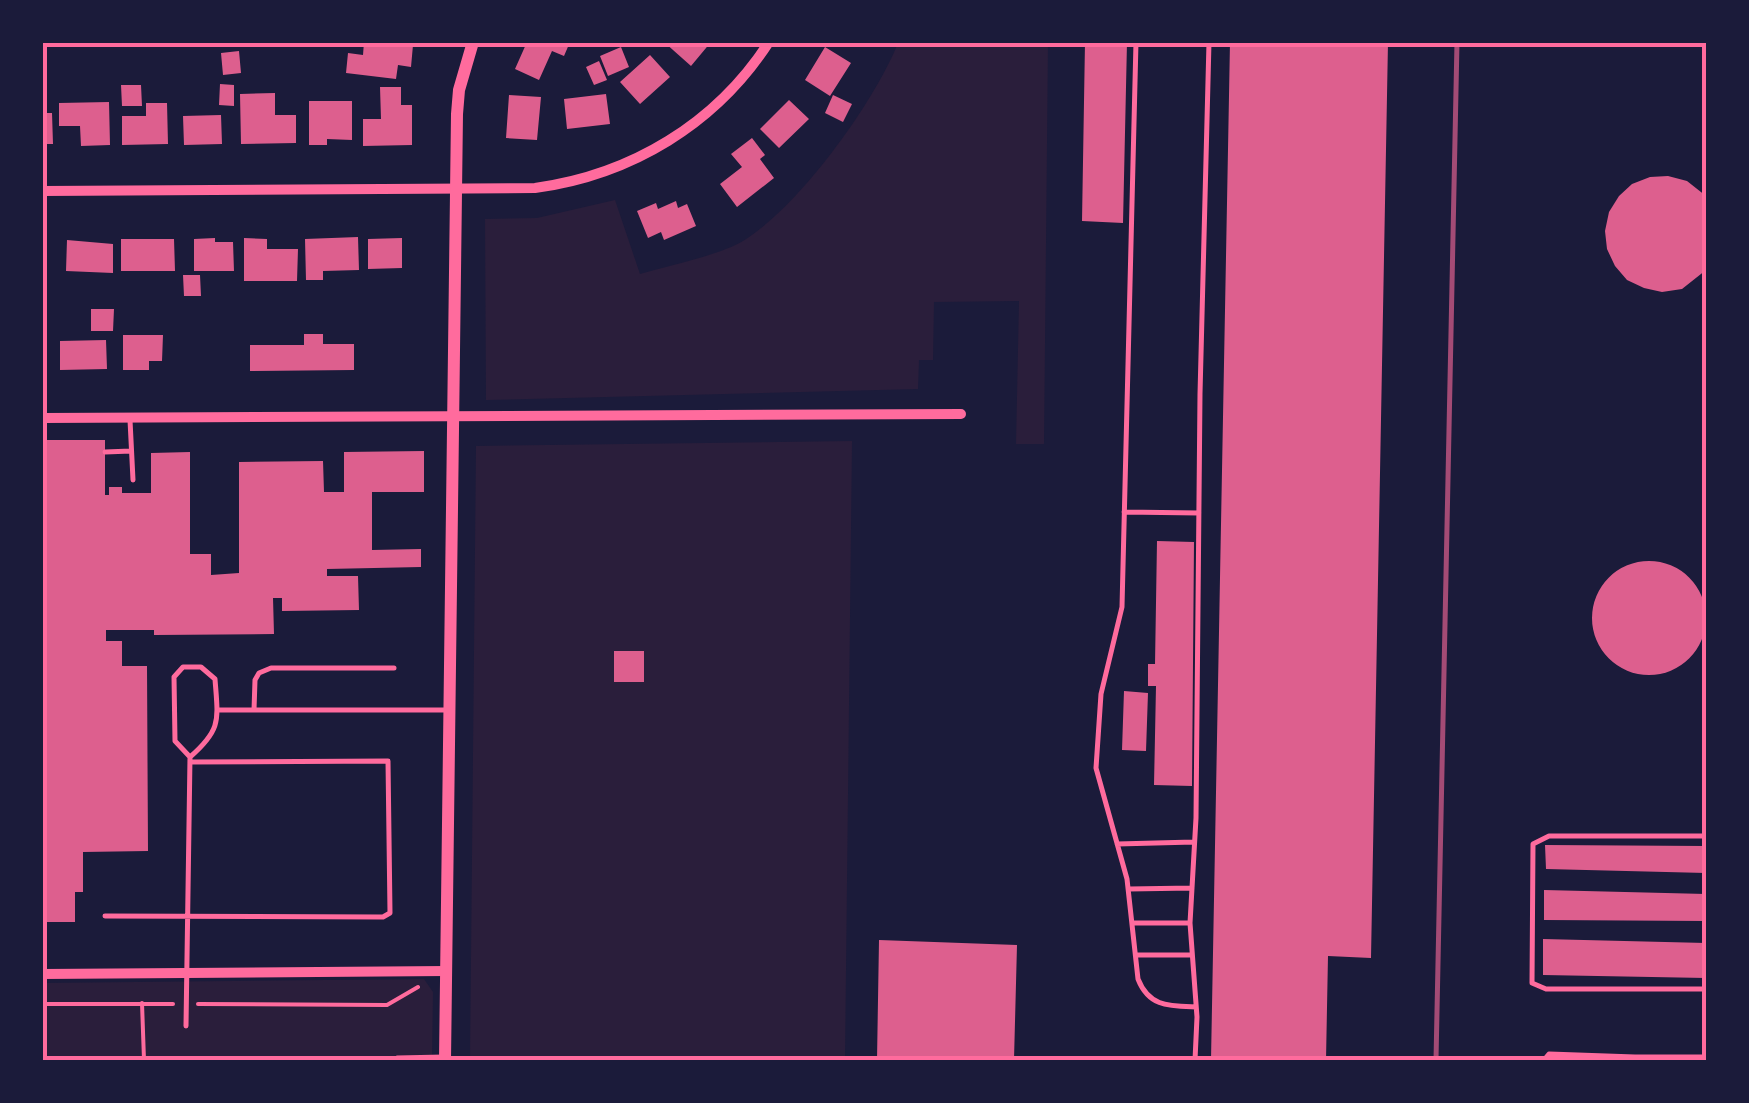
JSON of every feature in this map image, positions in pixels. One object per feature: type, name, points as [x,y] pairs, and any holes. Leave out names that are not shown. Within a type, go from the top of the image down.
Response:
[{"type":"street","points":[[446,1059],[459,90],[472,42]]},
{"type":"street","points":[[42,191],[535,188],[564,184],[636,159],[702,118],[728,96],[769,42]]},
{"type":"street","points":[[42,418],[961,414]]},
{"type":"street","points":[[42,974],[447,971]]},
{"type":"lane","points":[[1136,42],[1122,607],[1101,694],[1096,768],[1128,889],[1138,980],[1143,993],[1161,1006],[1196,1007]]},
{"type":"lane","points":[[1195,1060],[1190,923],[1209,42]]},
{"type":"lane","points":[[130,417],[132,480]]},
{"type":"lane","points":[[106,452],[131,451]]},
{"type":"lane","points":[[1124,512],[1199,513]]},
{"type":"lane","points":[[186,1026],[190,759],[175,740],[174,677],[183,667],[200,667],[216,679],[217,710],[212,738],[190,759]]},
{"type":"lane","points":[[254,710],[255,680],[259,672],[271,668],[394,668]]},
{"type":"lane","points":[[217,710],[450,710]]},
{"type":"lane","points":[[106,916],[388,916],[390,764],[384,759],[190,759]]},
{"type":"lane","points":[[1706,836],[1549,836],[1533,844],[1532,983],[1546,989],[1706,990]]},
{"type":"lane","points":[[1117,844],[1194,842]]},
{"type":"lane","points":[[1128,889],[1192,888]]},
{"type":"lane","points":[[1134,923],[1190,923]]},
{"type":"lane","points":[[1136,955],[1192,955]]},
{"type":"lane","points":[[1544,1060],[1549,1054],[1635,1059],[1706,1057]]},
{"type":"lane","points":[[397,1058],[446,1059]]},
{"type":"path","points":[[42,1004],[388,1005],[422,984]]},
{"type":"path","points":[[142,1003],[144,1060]]},
{"type":"shaded area","points":[[898,43],[1048,43],[1044,444],[1016,444],[1019,301],[934,302],[933,360],[919,360],[918,389],[486,400],[485,219],[537,218],[615,200],[640,274],[733,246],[765,225],[832,152],[872,94]]},
{"type":"shaded area","points":[[852,441],[845,1060],[470,1060],[476,446]]},
{"type":"shaded area","points":[[424,979],[433,992],[432,1060],[43,1060],[42,983]]},
{"type":"building","points":[[364,42],[413,45],[411,67],[398,65],[396,79],[346,73],[348,53],[363,55]]},
{"type":"building","points":[[527,42],[570,42],[564,56],[552,51],[539,80],[515,69]]},
{"type":"building","points":[[664,42],[711,42],[691,66]]},
{"type":"building","points":[[1085,42],[1127,42],[1123,223],[1082,221]]},
{"type":"building","points":[[1230,42],[1388,42],[1371,958],[1328,956],[1326,1060],[1211,1060]]},
{"type":"building","points":[[621,47],[629,67],[608,76],[600,56]]},
{"type":"building","points":[[825,47],[851,63],[830,96],[805,80]]},
{"type":"building","points":[[239,51],[241,73],[223,75],[221,53]]},
{"type":"building","points":[[650,55],[670,77],[640,104],[620,82]]},
{"type":"building","points":[[599,61],[607,80],[594,85],[586,67]]},
{"type":"building","points":[[220,84],[234,85],[234,106],[219,105]]},
{"type":"building","points":[[121,85],[141,85],[142,106],[122,106]]},
{"type":"building","points":[[380,87],[401,87],[401,105],[412,105],[412,145],[363,146],[363,119],[381,119]]},
{"type":"building","points":[[275,93],[275,115],[296,115],[296,143],[241,144],[240,94]]},
{"type":"building","points":[[606,94],[610,124],[567,129],[564,99]]},
{"type":"building","points":[[509,95],[541,97],[537,140],[506,138]]},
{"type":"building","points":[[833,95],[852,104],[843,122],[825,113]]},
{"type":"building","points":[[789,100],[809,119],[779,148],[760,129]]},
{"type":"building","points":[[309,101],[352,101],[352,140],[327,139],[327,145],[309,145]]},
{"type":"building","points":[[109,102],[110,145],[81,146],[80,126],[59,126],[59,103]]},
{"type":"building","points":[[146,103],[167,103],[168,144],[122,145],[122,116],[146,116]]},
{"type":"building","points":[[42,113],[52,113],[53,144],[42,144]]},
{"type":"building","points":[[221,115],[222,144],[184,145],[183,116]]},
{"type":"building","points":[[752,138],[765,155],[760,159],[774,178],[737,207],[720,184],[742,167],[731,154]]},
{"type":"building","points":[[1668,176],[1687,181],[1706,196],[1706,270],[1682,289],[1662,292],[1627,280],[1607,249],[1605,231],[1609,212],[1632,184]]},
{"type":"building","points":[[676,201],[678,208],[687,204],[696,226],[664,240],[661,232],[648,238],[637,211],[656,203],[658,209]]},
{"type":"building","points":[[358,237],[359,270],[323,271],[323,280],[306,280],[305,239]]},
{"type":"building","points":[[215,238],[215,242],[233,242],[234,271],[194,271],[194,239]]},
{"type":"building","points":[[244,238],[267,239],[267,249],[298,249],[297,281],[244,281]]},
{"type":"building","points":[[402,238],[402,268],[368,269],[368,239]]},
{"type":"building","points":[[121,239],[174,239],[175,271],[121,271]]},
{"type":"building","points":[[67,240],[113,244],[113,273],[66,271]]},
{"type":"building","points":[[183,275],[200,275],[201,296],[184,296]]},
{"type":"building","points":[[91,309],[114,309],[113,331],[91,331]]},
{"type":"building","points":[[304,334],[323,334],[323,344],[354,344],[354,370],[250,371],[250,345],[304,345]]},
{"type":"building","points":[[123,335],[163,335],[162,361],[149,361],[149,370],[123,370]]},
{"type":"building","points":[[106,340],[107,369],[60,370],[60,341]]},
{"type":"building","points":[[42,440],[105,440],[105,495],[109,495],[109,487],[122,487],[122,493],[151,493],[151,453],[190,452],[190,554],[211,554],[211,575],[239,573],[239,462],[323,461],[324,492],[344,492],[344,452],[424,451],[424,492],[372,492],[372,550],[421,549],[421,567],[327,569],[327,576],[358,576],[359,610],[282,611],[282,598],[273,598],[274,634],[154,635],[154,630],[106,630],[106,641],[122,641],[122,666],[147,666],[148,851],[83,852],[83,892],[75,892],[75,922],[42,922]]},
{"type":"building","points":[[1157,541],[1194,542],[1192,786],[1154,785],[1156,686],[1148,686],[1148,664],[1155,664]]},
{"type":"building","points":[[1649,561],[1671,565],[1690,577],[1702,596],[1706,618],[1702,640],[1690,659],[1671,671],[1649,675],[1627,671],[1608,659],[1596,640],[1592,618],[1596,596],[1608,577],[1627,565]]},
{"type":"building","points":[[614,651],[644,651],[644,682],[614,682]]},
{"type":"building","points":[[1124,691],[1148,693],[1146,751],[1122,750]]},
{"type":"building","points":[[1545,845],[1706,846],[1706,873],[1546,869]]},
{"type":"building","points":[[1544,890],[1706,894],[1706,921],[1544,920]]},
{"type":"building","points":[[1543,939],[1706,943],[1706,978],[1543,975]]},
{"type":"building","points":[[879,940],[1017,945],[1014,1060],[877,1060]]},
{"type":"railway","points":[[1436,1060],[1457,42]]}]
